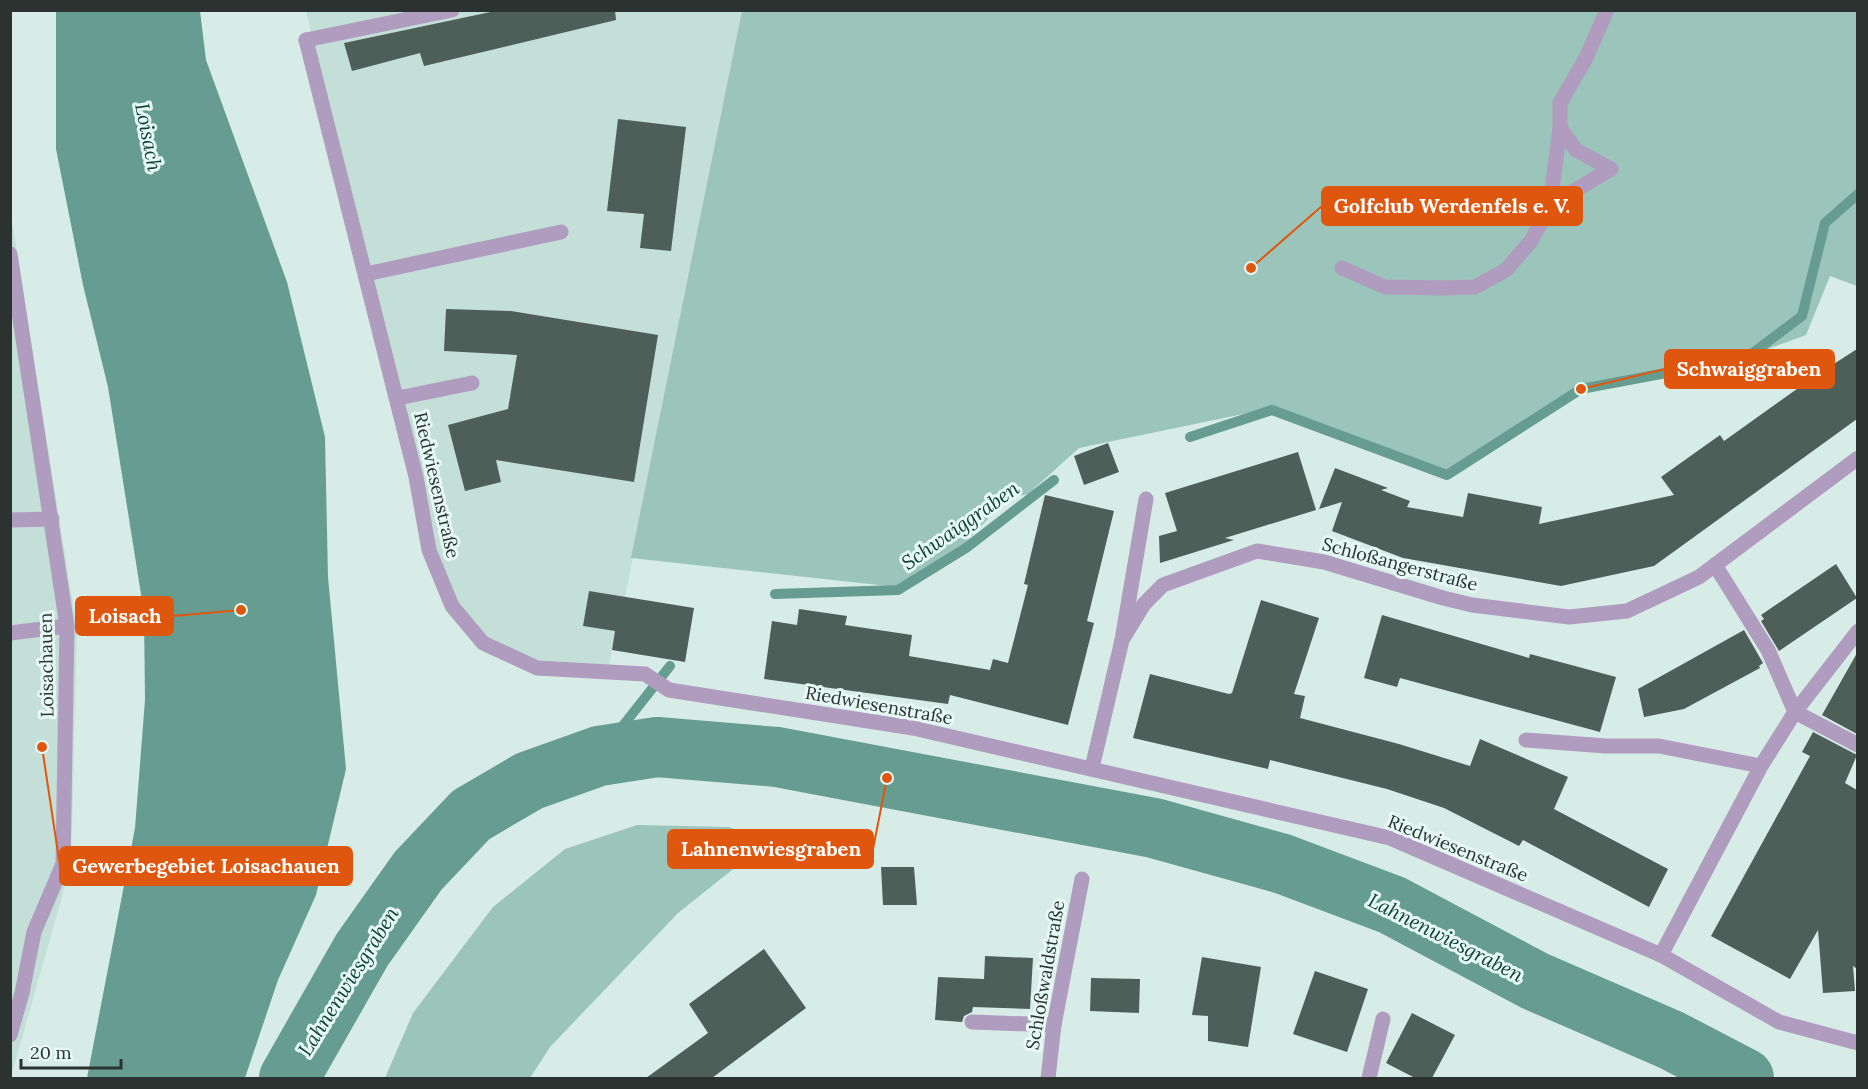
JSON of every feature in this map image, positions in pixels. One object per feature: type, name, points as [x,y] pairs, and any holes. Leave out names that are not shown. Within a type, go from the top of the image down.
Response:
[{"type":"street","name":"Riedwiesenstraße","points":[[452,10],[306,40],[416,477],[429,550],[452,606],[483,643],[537,668],[645,674],[669,690],[913,728],[1390,838],[1661,955],[1779,1022],[1857,1043]]},
{"type":"street","points":[[1342,268],[1385,287],[1475,287],[1506,270],[1531,241],[1550,205],[1560,128],[1560,103],[1586,58],[1607,10]]},
{"type":"street","points":[[1550,205],[1611,169],[1576,150],[1560,128]]},
{"type":"street","points":[[366,274],[561,232]]},
{"type":"street","name":"Loisachauen","points":[[10,254],[67,626],[63,864],[34,932],[16,993],[10,1035]]},
{"type":"street","points":[[396,396],[420,394],[472,382]]},
{"type":"street","name":"Schloßangerstraße","points":[[1092,768],[1122,640],[1144,604],[1163,585],[1257,552],[1324,562],[1443,598],[1472,604],[1569,617],[1627,611],[1699,577],[1857,458]]},
{"type":"street","points":[[1122,640],[1146,498]]},
{"type":"street","points":[[10,520],[52,519]]},
{"type":"street","points":[[1715,565],[1768,650],[1795,712],[1857,745]]},
{"type":"street","points":[[10,633],[67,626]]},
{"type":"street","points":[[1661,955],[1761,766],[1795,712],[1857,631]]},
{"type":"street","points":[[1526,740],[1606,746],[1659,746],[1761,766]]},
{"type":"street","name":"Schloßwaldstraße","points":[[1048,1078],[1054,1025],[1082,879]]},
{"type":"street","points":[[1369,1078],[1383,1019]]},
{"type":"street","points":[[972,1022],[1054,1025]]},
{"type":"shaded area","points":[[306,11],[743,11],[625,597],[589,591],[583,626],[615,631],[609,667],[536,663],[487,639],[457,605],[435,544]]},
{"type":"shaded area","points":[[742,11],[1857,11],[1857,286],[1830,276],[1806,335],[1705,372],[1706,365],[1580,388],[1447,472],[1272,408],[1079,448],[1028,494],[1007,499],[963,545],[897,587],[631,558]]},
{"type":"shaded area","points":[[10,208],[77,630],[71,865],[11,1077]]},
{"type":"shaded area","points":[[637,825],[729,827],[767,842],[678,913],[550,1047],[530,1078],[385,1078],[413,1013],[493,907],[565,849]]},
{"type":"water","points":[[56,11],[200,11],[206,60],[287,282],[325,437],[328,577],[346,769],[316,895],[278,980],[245,1078],[87,1078],[135,828],[145,700],[144,613],[108,387],[83,285],[56,149]]},
{"type":"building","points":[[500,10],[615,10],[616,20],[424,66],[420,53],[352,71],[344,43]]},
{"type":"building","points":[[618,119],[686,127],[671,251],[640,248],[644,214],[607,211]]},
{"type":"building","points":[[446,309],[511,311],[658,335],[634,482],[496,460],[501,482],[465,491],[448,425],[508,409],[517,355],[444,351]]},
{"type":"building","points":[[1857,349],[1857,419],[1654,566],[1561,586],[1403,558],[1332,531],[1342,502],[1319,509],[1335,468],[1388,488],[1381,490],[1410,501],[1407,507],[1463,517],[1468,493],[1542,507],[1539,524],[1674,495],[1661,477],[1720,435],[1724,441]]},
{"type":"building","points":[[1108,443],[1119,472],[1084,485],[1074,456]]},
{"type":"building","points":[[1298,452],[1316,510],[1225,538],[1234,540],[1160,563],[1159,536],[1177,531],[1165,493]]},
{"type":"building","points":[[1045,495],[1114,511],[1087,621],[1094,623],[1068,725],[950,695],[948,704],[764,679],[772,621],[797,625],[799,609],[847,616],[845,625],[912,635],[909,656],[990,670],[993,659],[1008,663],[1028,585],[1024,584]]},
{"type":"building","points":[[1836,564],[1857,598],[1779,651],[1761,621],[1764,619],[1761,615]]},
{"type":"building","points":[[589,591],[694,608],[685,662],[612,650],[615,631],[583,626]]},
{"type":"building","points":[[1261,600],[1319,618],[1294,694],[1305,696],[1300,718],[1399,744],[1470,766],[1480,739],[1568,777],[1554,809],[1668,869],[1649,907],[1523,840],[1519,846],[1444,808],[1387,789],[1270,760],[1268,769],[1133,738],[1150,674],[1232,693]]},
{"type":"building","points":[[1382,615],[1529,658],[1530,654],[1616,677],[1600,732],[1400,678],[1397,687],[1364,678]]},
{"type":"building","points":[[1744,630],[1763,663],[1759,666],[1760,668],[1684,709],[1644,717],[1638,689]]},
{"type":"building","points":[[1857,653],[1857,734],[1822,715]]},
{"type":"building","points":[[1813,732],[1857,755],[1845,783],[1857,790],[1857,969],[1853,966],[1855,991],[1823,993],[1818,930],[1790,979],[1711,936],[1810,756],[1802,752]]},
{"type":"building","points":[[881,867],[914,867],[917,905],[883,905]]},
{"type":"building","points":[[764,949],[806,1008],[712,1078],[646,1078],[708,1033],[689,1004]]},
{"type":"building","points":[[985,956],[1033,958],[1030,1009],[973,1007],[972,1012],[964,1016],[962,1022],[935,1020],[938,977],[984,979]]},
{"type":"building","points":[[1202,957],[1261,967],[1248,1047],[1208,1041],[1208,1016],[1192,1015]]},
{"type":"building","points":[[1315,971],[1368,989],[1347,1052],[1293,1034]]},
{"type":"building","points":[[1091,978],[1140,979],[1139,1013],[1090,1011]]},
{"type":"building","points":[[1412,1013],[1455,1035],[1432,1078],[1415,1078],[1386,1063]]},
{"type":"waterway","name":"Schwaiggraben","points":[[1190,437],[1272,410],[1447,475],[1581,389],[1746,358],[1802,316],[1825,223],[1858,194]]},
{"type":"waterway","name":"Schwaiggraben","points":[[775,594],[898,590],[966,548],[1054,480]]},
{"type":"waterway","name":"Schwaiggraben","points":[[599,756],[670,666]]},
{"type":"waterway","name":"Lahnenwiesgraben","points":[[289,1078],[362,950],[418,871],[471,815],[529,781],[599,756],[657,747],[777,757],[1154,828],[1283,864],[1392,905],[1535,981],[1671,1040],[1744,1078]]},
{"type":"place","name":"Golfclub Werdenfels e. V.","points":[[1251,268]]},
{"type":"place","name":"Schwaiggraben","points":[[1581,389]]},
{"type":"place","name":"Loisach","points":[[241,610]]},
{"type":"place","name":"Gewerbegebiet Loisachauen","points":[[42,747]]},
{"type":"place","name":"Lahnenwiesgraben","points":[[887,778]]}]
